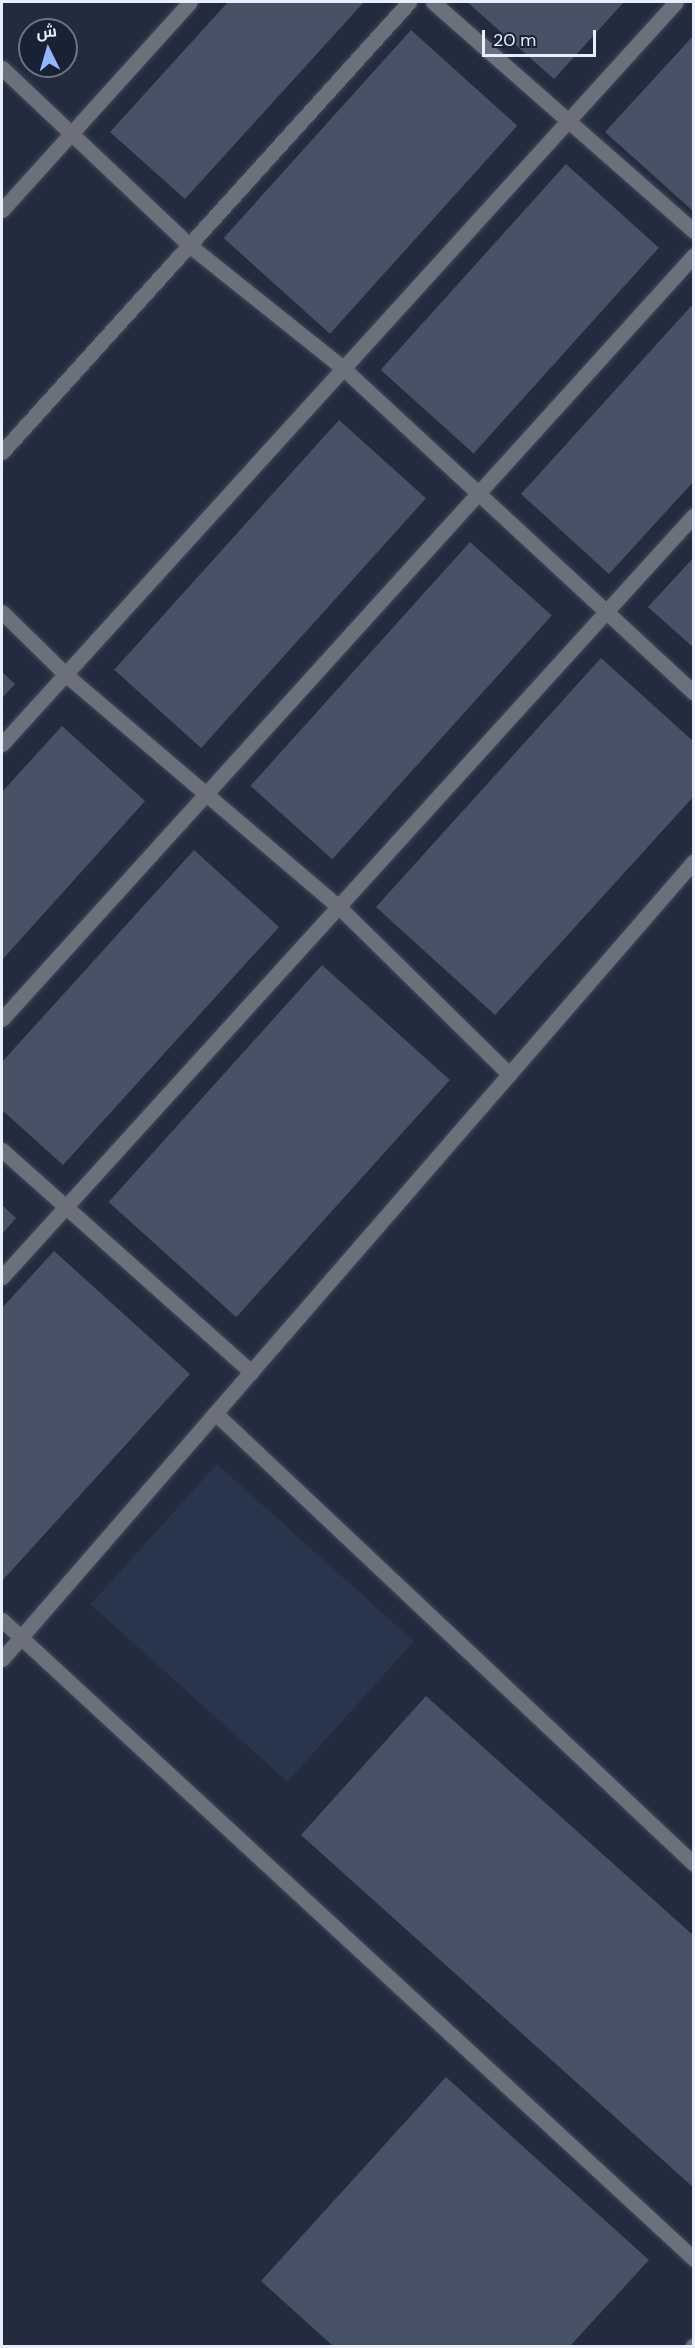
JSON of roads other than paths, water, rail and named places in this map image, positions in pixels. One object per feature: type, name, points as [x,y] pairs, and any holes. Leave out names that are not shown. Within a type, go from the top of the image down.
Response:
[{"type":"street","points":[[2,210],[190,2]]},
{"type":"street","points":[[2,452],[409,2]]},
{"type":"street","points":[[433,2],[693,231]]},
{"type":"street","points":[[2,744],[676,2]]},
{"type":"street","points":[[2,68],[73,130],[189,245],[343,368],[478,492],[604,614],[693,693]]},
{"type":"street","points":[[2,1019],[693,255]]},
{"type":"street","points":[[2,1277],[693,515]]},
{"type":"street","points":[[2,612],[66,674],[338,906],[509,1074]]},
{"type":"street","points":[[2,1659],[693,861]]},
{"type":"street","points":[[2,1150],[251,1372]]},
{"type":"street","points":[[215,1413],[693,1864]]},
{"type":"street","points":[[2,1620],[693,2259]]}]
